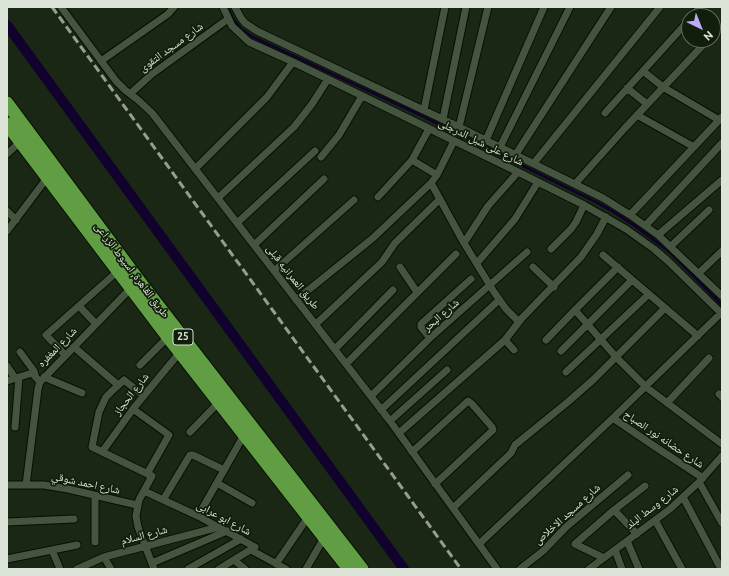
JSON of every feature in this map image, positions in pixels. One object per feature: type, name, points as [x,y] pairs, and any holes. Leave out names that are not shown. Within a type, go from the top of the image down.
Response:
[{"type":"highway","name":"طريق القاهرة, اسيوط الزراعى","points":[[7,102],[34,150],[47,178],[118,272],[244,435],[258,443],[362,569]]},
{"type":"highway","name":"طريق القاهرة, اسيوط الزراعى","points":[[7,124],[20,142],[34,150],[139,281],[258,443],[308,517],[349,569]]},
{"type":"street","name":"طريق العمرانيه قبلى","points":[[61,7],[120,86],[152,113],[238,223],[390,421],[497,569]]},
{"type":"street","points":[[101,61],[168,14],[174,7]]},
{"type":"street","name":"شارع على شبل الدرجلى","points":[[223,7],[228,19],[237,32],[249,42],[429,128],[606,217],[633,234],[658,253],[721,314]]},
{"type":"street","name":"شارع على شبل الدرجلى","points":[[234,7],[240,18],[257,31],[516,154],[603,198],[646,225],[671,246],[722,296]]},
{"type":"street","points":[[424,110],[445,7]]},
{"type":"street","points":[[443,119],[466,7]]},
{"type":"street","points":[[459,127],[488,7]]},
{"type":"street","points":[[486,140],[544,7]]},
{"type":"street","points":[[500,147],[570,7]]},
{"type":"street","points":[[516,154],[611,7]]},
{"type":"street","points":[[534,163],[660,7]]},
{"type":"street","name":"شارع مسجد التقوى","points":[[130,94],[152,74],[228,19]]},
{"type":"street","points":[[605,113],[681,29]]},
{"type":"street","points":[[575,184],[647,104],[700,48]]},
{"type":"street","points":[[195,169],[267,97],[293,62]]},
{"type":"street","points":[[630,215],[721,118],[663,87],[643,71]]},
{"type":"street","points":[[218,198],[294,127],[312,104],[328,79]]},
{"type":"street","points":[[628,88],[647,104]]},
{"type":"street","points":[[321,157],[338,136],[362,96]]},
{"type":"street","points":[[637,115],[694,147]]},
{"type":"street","points":[[378,197],[412,160],[429,128]]},
{"type":"street","points":[[296,300],[373,238],[431,183],[437,175],[454,141]]},
{"type":"street","points":[[7,154],[20,142]]},
{"type":"street","points":[[646,225],[722,143]]},
{"type":"street","points":[[238,223],[315,151]]},
{"type":"street","points":[[412,160],[437,175]]},
{"type":"street","points":[[464,243],[488,206],[518,172]]},
{"type":"street","points":[[7,231],[47,178]]},
{"type":"street","points":[[254,245],[324,179]]},
{"type":"street","points":[[658,235],[722,180]]},
{"type":"street","points":[[477,264],[515,219],[538,182]]},
{"type":"street","points":[[431,183],[490,286],[499,300],[519,322]]},
{"type":"street","points":[[316,324],[382,262],[394,243],[440,199]]},
{"type":"street","points":[[274,271],[354,200]]},
{"type":"street","points":[[551,249],[571,230],[584,205]]},
{"type":"street","points":[[671,246],[709,210]]},
{"type":"street","points":[[7,211],[16,220]]},
{"type":"street","points":[[399,434],[505,340],[519,322],[581,257],[597,234],[606,217]]},
{"type":"street","points":[[699,273],[722,251]]},
{"type":"street","name":"شارع البحر","points":[[371,396],[430,338],[527,252]]},
{"type":"street","points":[[346,364],[456,254]]},
{"type":"street","points":[[603,255],[698,336]]},
{"type":"street","points":[[400,267],[417,292]]},
{"type":"street","points":[[534,267],[554,287]]},
{"type":"street","points":[[546,340],[618,267]]},
{"type":"street","points":[[65,355],[46,335],[118,272]]},
{"type":"street","points":[[430,338],[420,327],[420,325],[471,279]]},
{"type":"street","points":[[561,351],[632,280]]},
{"type":"street","name":"شارع المغفره","points":[[26,485],[38,390],[42,379],[131,288]]},
{"type":"street","points":[[335,349],[393,290]]},
{"type":"street","points":[[566,372],[649,294]]},
{"type":"street","points":[[381,410],[499,300]]},
{"type":"street","points":[[79,306],[96,324]]},
{"type":"street","points":[[452,508],[510,453],[514,447],[569,401],[616,357],[665,308]]},
{"type":"street","points":[[575,310],[600,340],[646,386],[722,444]]},
{"type":"street","points":[[479,544],[721,314]]},
{"type":"street","points":[[140,365],[168,337]]},
{"type":"street","points":[[505,340],[514,350]]},
{"type":"street","points":[[74,346],[118,385]]},
{"type":"street","points":[[20,352],[34,371],[35,375]]},
{"type":"street","name":"شارع الحجاز","points":[[102,452],[133,409],[180,352]]},
{"type":"street","points":[[667,403],[709,358]]},
{"type":"street","points":[[7,366],[17,377],[15,427]]},
{"type":"street","points":[[390,421],[447,370]]},
{"type":"street","points":[[7,381],[30,373],[42,379],[82,393]]},
{"type":"street","points":[[144,395],[124,380],[118,385],[106,397],[99,412],[92,447],[149,475]]},
{"type":"street","points":[[412,452],[468,401],[492,427],[493,430],[436,484]]},
{"type":"street","points":[[190,432],[219,402]]},
{"type":"street","points":[[133,409],[169,435],[149,475],[144,491],[137,505],[137,522],[153,566],[227,531]]},
{"type":"street","name":"شارع حضانه نور الصباح","points":[[613,418],[701,480]]},
{"type":"street","points":[[198,516],[244,435]]},
{"type":"street","points":[[163,500],[190,455],[224,470]]},
{"type":"street","name":"شارع وسط البلد","points":[[593,568],[683,498],[722,456]]},
{"type":"street","name":"شارع مسجد الاخلاص","points":[[520,569],[543,551],[571,523],[628,475]]},
{"type":"street","points":[[701,480],[722,523]]},
{"type":"street","points":[[217,482],[252,503]]},
{"type":"street","name":"شارع احمد شوقي","points":[[7,485],[44,485],[137,505]]},
{"type":"street","points":[[604,558],[575,544],[644,486]]},
{"type":"street","name":"شارع ابو عرابى","points":[[144,491],[198,516],[255,547],[219,569]]},
{"type":"street","points":[[95,496],[95,542]]},
{"type":"street","points":[[683,498],[720,566]]},
{"type":"street","points":[[614,510],[637,534]]},
{"type":"street","points":[[276,564],[308,517]]},
{"type":"street","points":[[7,522],[74,519]]},
{"type":"street","points":[[655,520],[682,569]]},
{"type":"street","name":"شارع السلام","points":[[77,569],[104,557],[219,527]]},
{"type":"street","points":[[306,569],[324,538]]},
{"type":"street","points":[[188,569],[241,539]]},
{"type":"street","points":[[627,541],[639,569]]},
{"type":"street","points":[[7,558],[77,545]]},
{"type":"street","points":[[52,550],[60,569]]},
{"type":"street","points":[[251,550],[286,569]]},
{"type":"street","points":[[615,550],[622,569]]},
{"type":"street","points":[[104,557],[111,569]]},
{"type":"street","points":[[234,560],[245,569]]},
{"type":"waterway","points":[[227,7],[234,21],[242,30],[253,37],[418,114],[598,203],[617,214],[670,252],[722,305]]},
{"type":"waterway","points":[[7,25],[404,569]]},
{"type":"railway","points":[[52,7],[461,569]]}]
